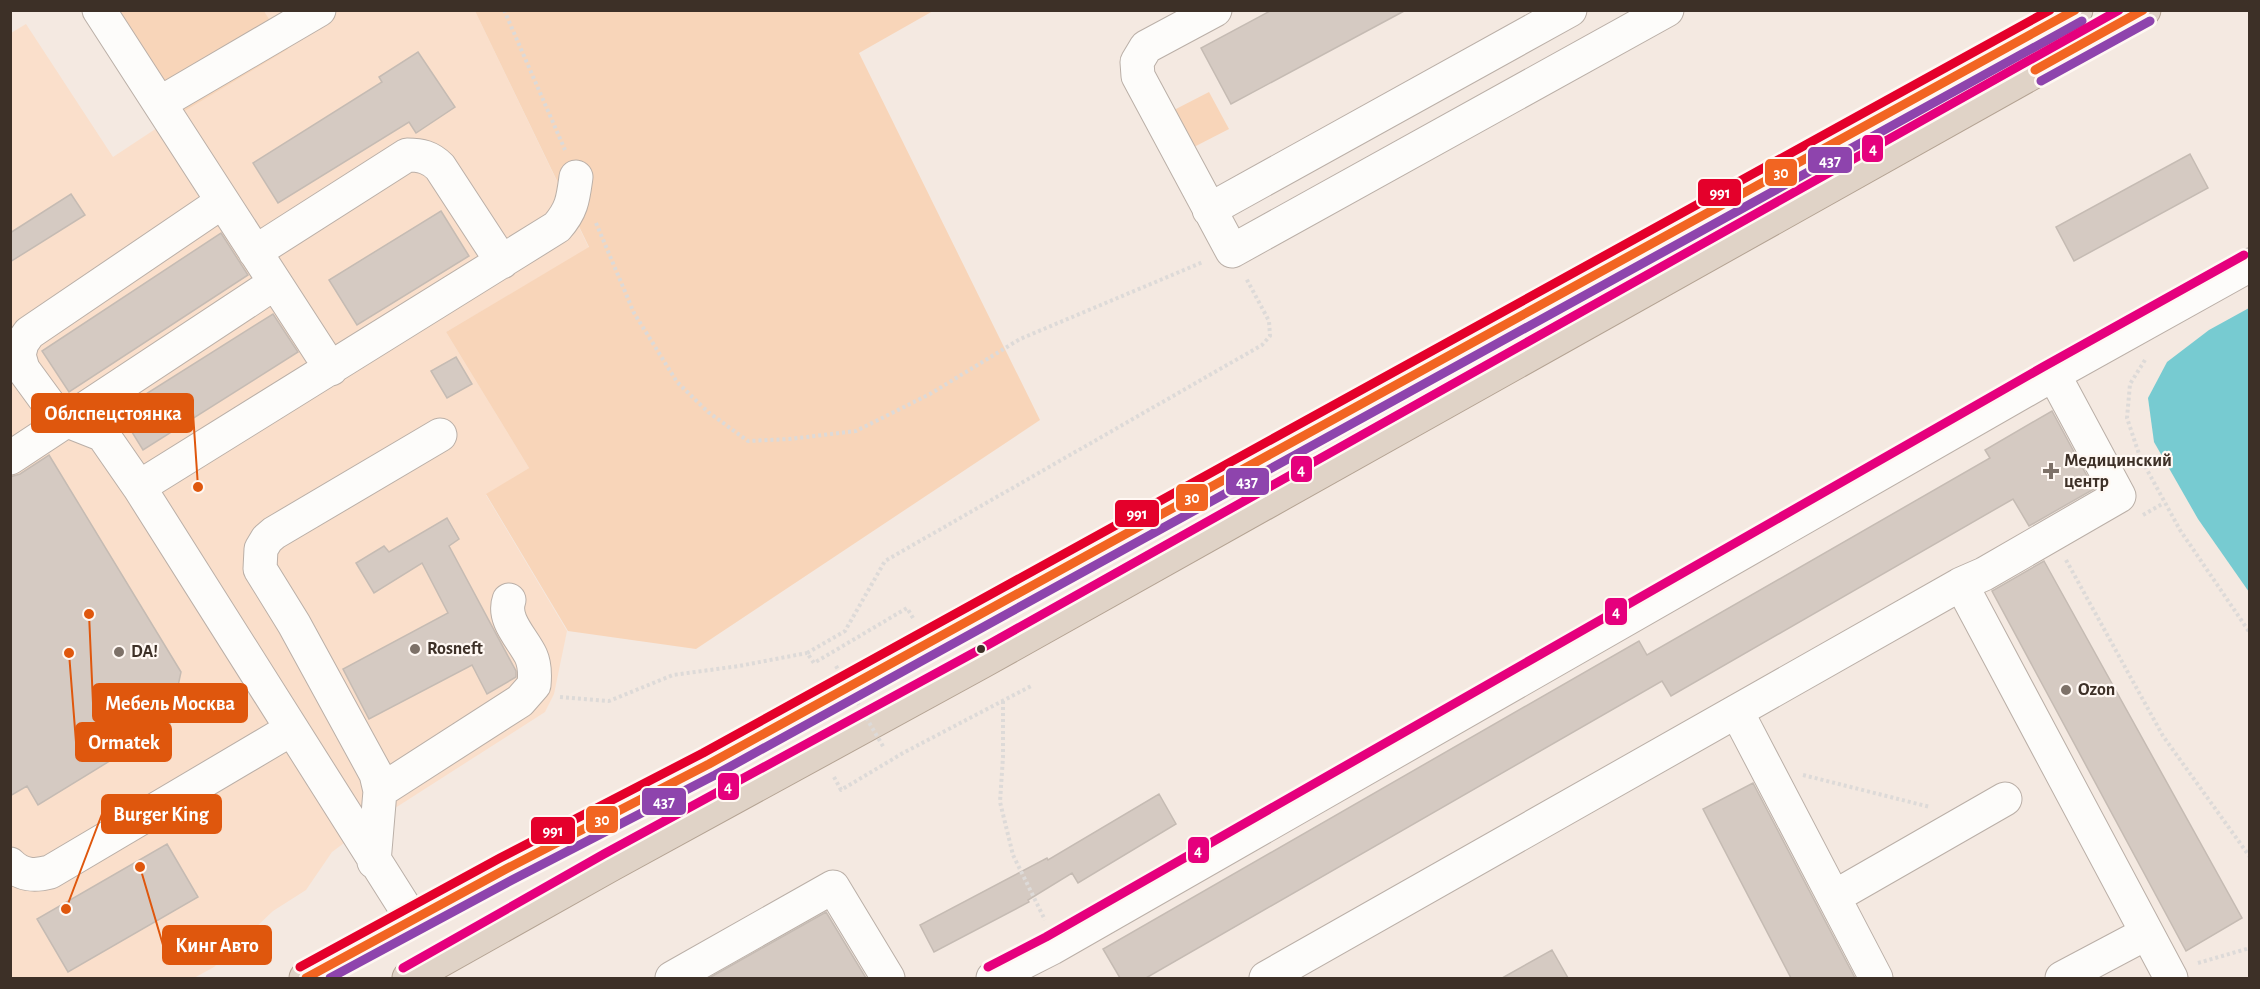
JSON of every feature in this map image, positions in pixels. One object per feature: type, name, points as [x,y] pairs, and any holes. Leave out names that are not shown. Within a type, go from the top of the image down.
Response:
[{"type":"highway","points":[[306,978],[412,919],[720,758],[2076,10]]},
{"type":"highway","points":[[409,978],[983,661],[2144,10]]},
{"type":"lane","points":[[99,10],[331,369]]},
{"type":"lane","points":[[160,102],[319,10]]},
{"type":"lane","points":[[1215,10],[1146,47],[1137,62],[1138,76],[1232,251],[1660,12]]},
{"type":"lane","points":[[1209,210],[1570,10]]},
{"type":"lane","points":[[255,252],[407,155],[420,155],[431,159],[440,167],[502,262]]},
{"type":"lane","points":[[139,487],[557,227],[568,214],[574,198],[576,177]]},
{"type":"lane","points":[[222,202],[29,333],[22,343],[19,355],[23,369],[53,410],[65,420],[103,435],[139,487],[412,919]]},
{"type":"lane","points":[[993,978],[1051,959],[2054,375],[2250,265]]},
{"type":"lane","points":[[10,458],[275,283]]},
{"type":"lane","points":[[1266,978],[1961,584],[2040,543],[2119,496],[2054,375]]},
{"type":"lane","points":[[374,862],[380,791],[376,774],[294,624],[260,569],[261,549],[274,533],[440,435]]},
{"type":"lane","points":[[1961,584],[2168,973]]},
{"type":"lane","points":[[380,791],[522,699],[534,685],[535,673],[532,658],[510,620],[506,609],[509,600]]},
{"type":"lane","points":[[1737,712],[1768,766],[1876,978]]},
{"type":"lane","points":[[10,864],[27,874],[37,876],[50,872],[285,733]]},
{"type":"lane","points":[[1834,897],[2005,799]]},
{"type":"lane","points":[[672,978],[833,888],[888,978]]},
{"type":"lane","points":[[2062,978],[2147,933]]},
{"type":"path","points":[[504,10],[576,177]]},
{"type":"path","points":[[522,699],[559,697],[609,701],[673,675],[739,666],[807,653],[844,632],[885,561],[1262,345],[1270,336],[1269,321],[1232,251],[1020,339],[930,394],[856,431],[790,440],[748,441],[708,412],[677,382],[634,314],[594,219]]},
{"type":"path","points":[[2150,355],[2142,363],[2130,384],[2127,418],[2140,457],[2180,530],[2250,633]]},
{"type":"path","points":[[2040,543],[2068,561],[2163,736],[2250,857]]},
{"type":"path","points":[[807,653],[814,663],[908,608],[914,620],[904,625]]},
{"type":"path","points":[[836,666],[884,748],[874,754]]},
{"type":"path","points":[[844,772],[834,778],[841,790],[903,753],[1033,685]]},
{"type":"path","points":[[1003,701],[1000,802],[1013,855],[1051,959]]},
{"type":"path","points":[[1768,766],[1973,818]]},
{"type":"path","points":[[2168,973],[2250,948]]},
{"type":"shaded area","points":[[87,11],[264,11],[288,49],[163,124]]},
{"type":"shaded area","points":[[264,11],[475,11],[589,248],[446,332],[529,468],[486,495],[567,631],[554,694],[545,712],[367,826],[332,852],[306,890],[273,911],[214,967],[194,978],[11,978],[11,33],[26,24],[113,157],[287,49]]},
{"type":"shaded area","points":[[475,11],[933,11],[859,53],[1040,420],[696,649],[568,631],[486,494],[529,468],[446,332],[589,247]]},
{"type":"shaded area","points":[[1209,92],[1229,129],[1194,147],[1174,110]]},
{"type":"water","points":[[2249,308],[2249,592],[2198,519],[2154,442],[2148,398],[2167,362],[2209,330]]},
{"type":"building","points":[[1272,10],[1406,10],[1231,104],[1201,48]]},
{"type":"building","points":[[418,52],[455,107],[416,133],[409,122],[278,203],[253,163],[382,82],[379,77]]},
{"type":"building","points":[[2190,154],[2208,188],[2074,261],[2056,227]]},
{"type":"building","points":[[71,194],[85,215],[10,262],[10,233]]},
{"type":"building","points":[[441,211],[469,256],[357,325],[329,280]]},
{"type":"building","points":[[221,233],[248,275],[69,392],[42,351]]},
{"type":"building","points":[[273,314],[298,352],[143,450],[119,411]]},
{"type":"building","points":[[456,357],[472,384],[447,398],[431,371]]},
{"type":"building","points":[[2052,411],[2094,489],[2029,526],[2013,499],[1671,696],[1662,681],[1146,978],[1120,978],[1103,949],[1639,641],[1647,655],[1990,458],[1985,450]]},
{"type":"building","points":[[49,455],[181,672],[170,724],[38,805],[27,786],[10,796],[10,477],[20,474]]},
{"type":"building","points":[[447,518],[459,539],[449,546],[516,671],[516,677],[487,694],[472,665],[369,719],[343,669],[448,613],[422,563],[374,593],[356,563],[384,546],[389,552]]},
{"type":"building","points":[[2044,561],[2242,918],[2186,951],[1992,591]]},
{"type":"building","points":[[1753,783],[1855,978],[1791,978],[1703,809]]},
{"type":"building","points":[[1159,794],[1176,824],[1078,883],[1072,873],[1028,900],[1029,902],[934,952],[920,925],[1047,858],[1048,860]]},
{"type":"building","points":[[167,844],[198,897],[68,972],[37,919]]},
{"type":"building","points":[[826,912],[866,978],[709,978]]},
{"type":"building","points":[[1552,950],[1568,978],[1502,978]]},
{"type":"transit line","name":"991","points":[[300,967],[500,858],[703,753],[2050,10]]},
{"type":"transit line","name":"30","points":[[306,978],[506,869],[709,764],[2075,10]]},
{"type":"transit line","name":"4","points":[[403,968],[604,854],[977,651],[2119,10]]},
{"type":"transit line","name":"30","points":[[2035,70],[2143,10]]},
{"type":"transit line","name":"437","points":[[330,978],[512,880],[715,775],[2082,21]]},
{"type":"transit line","name":"437","points":[[2041,81],[2150,21]]},
{"type":"transit line","name":"4","points":[[988,967],[1046,937],[2043,367],[2244,255]]},
{"type":"place","name":"Медицинский центр","points":[[2051,471]]},
{"type":"place","name":"Облспецстоянка","points":[[198,487]]},
{"type":"place","name":"Мебель Москва","points":[[89,614]]},
{"type":"place","name":"Rosneft","points":[[415,649]]},
{"type":"place","name":"DA!","points":[[119,652]]},
{"type":"place","name":"Ormatek","points":[[69,653]]},
{"type":"place","name":"Ozon","points":[[2066,690]]},
{"type":"place","name":"Кинг Авто","points":[[140,867]]},
{"type":"place","name":"Burger King","points":[[66,909]]}]
